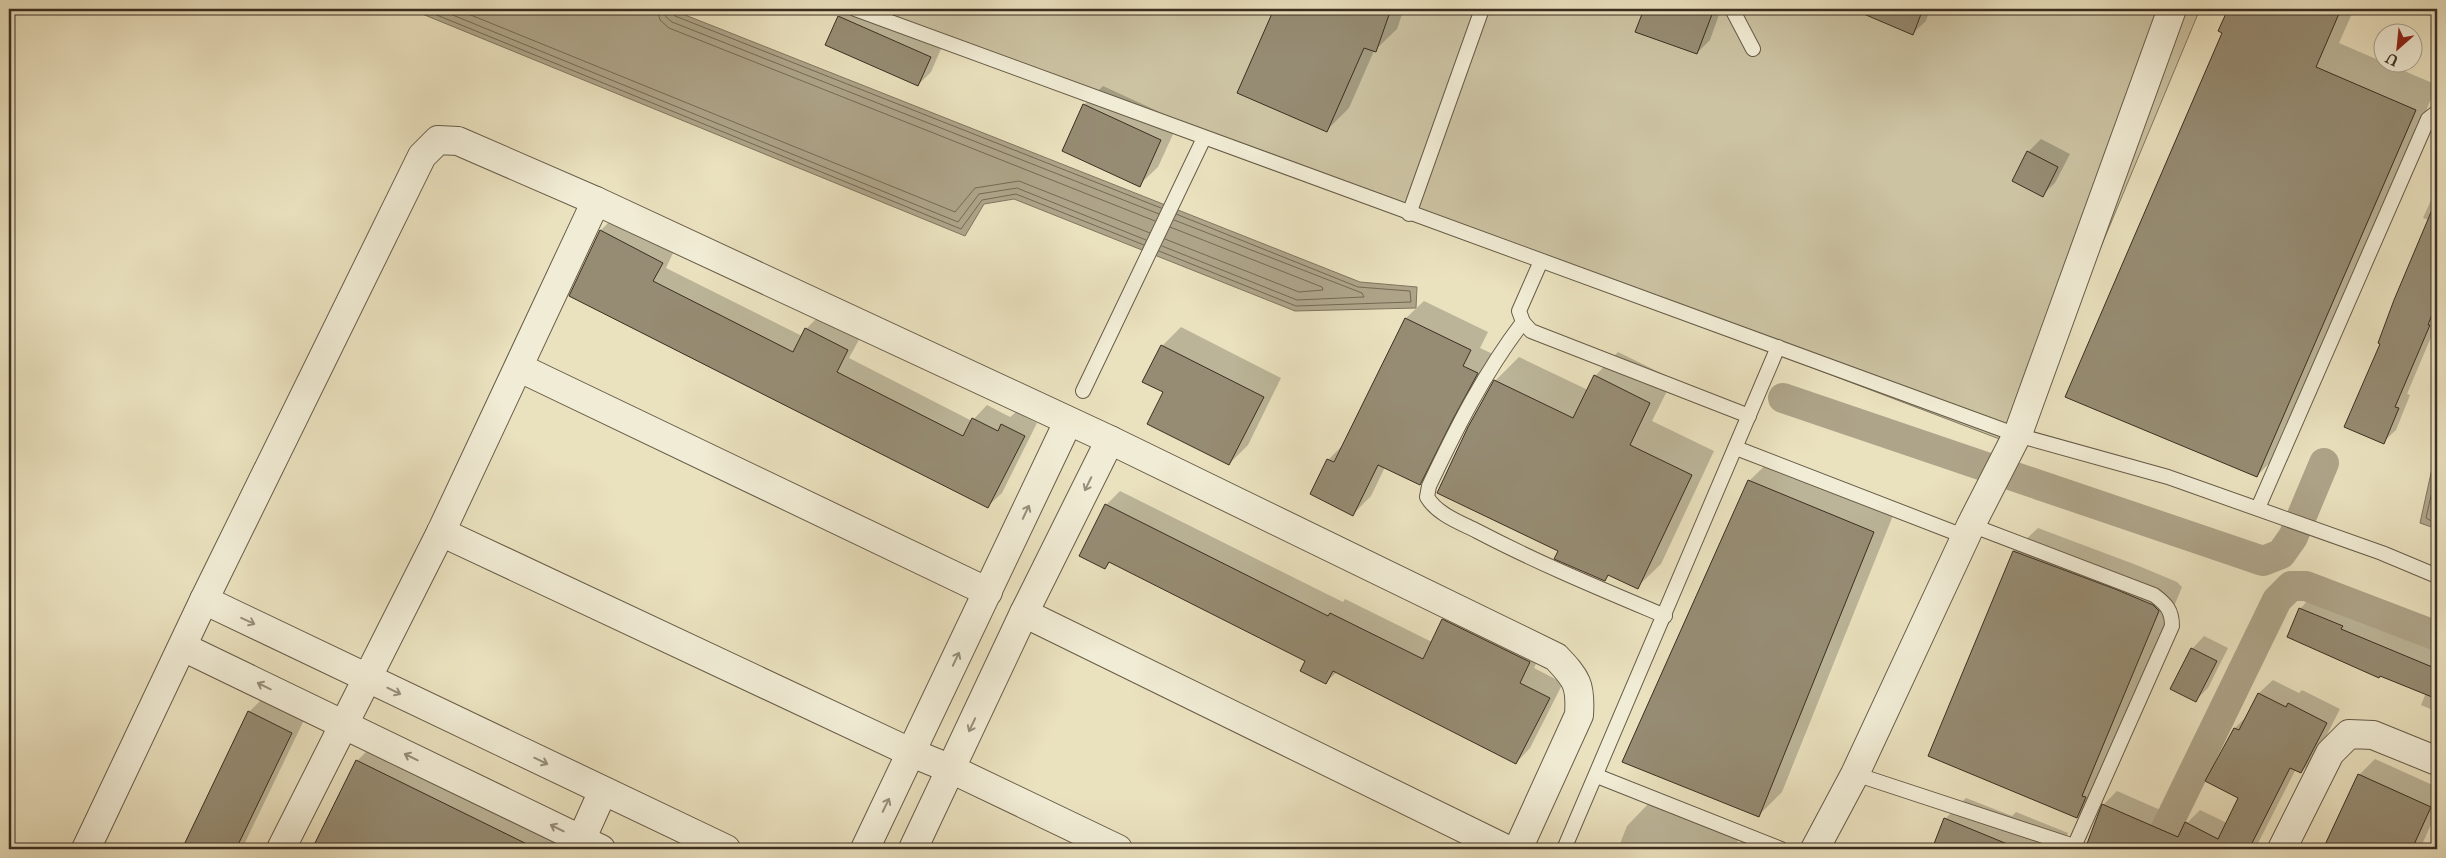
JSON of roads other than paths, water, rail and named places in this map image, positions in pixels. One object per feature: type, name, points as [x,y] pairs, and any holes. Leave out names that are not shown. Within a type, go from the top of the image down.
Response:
[{"type":"street","points":[[1815,849],[1855,774],[1972,524],[2012,446],[2172,9]]},
{"type":"street","points":[[86,849],[204,600],[422,156],[438,140],[458,141],[596,202],[1110,440],[1556,657],[1575,677],[1581,693],[1578,715],[1518,849]]},
{"type":"street","points":[[281,849],[441,532],[520,368],[596,202]]},
{"type":"street","points":[[520,368],[988,592]]},
{"type":"street","points":[[865,849],[1068,422]]},
{"type":"street","points":[[913,849],[1024,613],[1110,440]]},
{"type":"street","points":[[441,532],[912,753],[951,769],[1118,849]]},
{"type":"street","points":[[204,600],[726,849]]},
{"type":"street","points":[[1024,613],[1506,849]]},
{"type":"street","points":[[183,647],[591,844],[603,791]]},
{"type":"street","points":[[2282,849],[2330,753],[2349,734],[2374,735],[2437,761]]},
{"type":"lane","points":[[855,9],[1409,214],[1778,347],[2012,446],[2168,476],[2437,576]]},
{"type":"lane","points":[[1409,214],[1482,9]]},
{"type":"lane","points":[[1732,9],[1752,48]]},
{"type":"lane","points":[[2260,509],[2428,119],[2437,112]]},
{"type":"lane","points":[[1083,391],[1204,138]]},
{"type":"lane","points":[[1541,261],[1519,311],[1522,322],[1531,331],[1749,416]]},
{"type":"lane","points":[[1522,322],[1501,350],[1478,387],[1429,486],[1427,497],[1432,505],[1446,514],[1498,542],[1551,568],[1665,616]]},
{"type":"lane","points":[[1564,849],[1597,776],[1778,347]]},
{"type":"lane","points":[[1736,448],[1972,524],[2154,595],[2165,602],[2172,614],[2172,626],[2073,848],[1855,774]]},
{"type":"lane","points":[[1597,776],[1781,849]]},
{"type":"water","points":[[410,9],[670,9],[1360,282],[1417,287],[1416,308],[1295,311],[1014,199],[984,204],[965,236]]},
{"type":"water","points":[[2437,446],[2437,529],[2420,523]]},
{"type":"waterway","points":[[1783,398],[2263,561],[2281,554],[2293,537],[2324,463]]},
{"type":"waterway","points":[[2156,849],[2277,600],[2291,586],[2306,586],[2437,636]]}]
